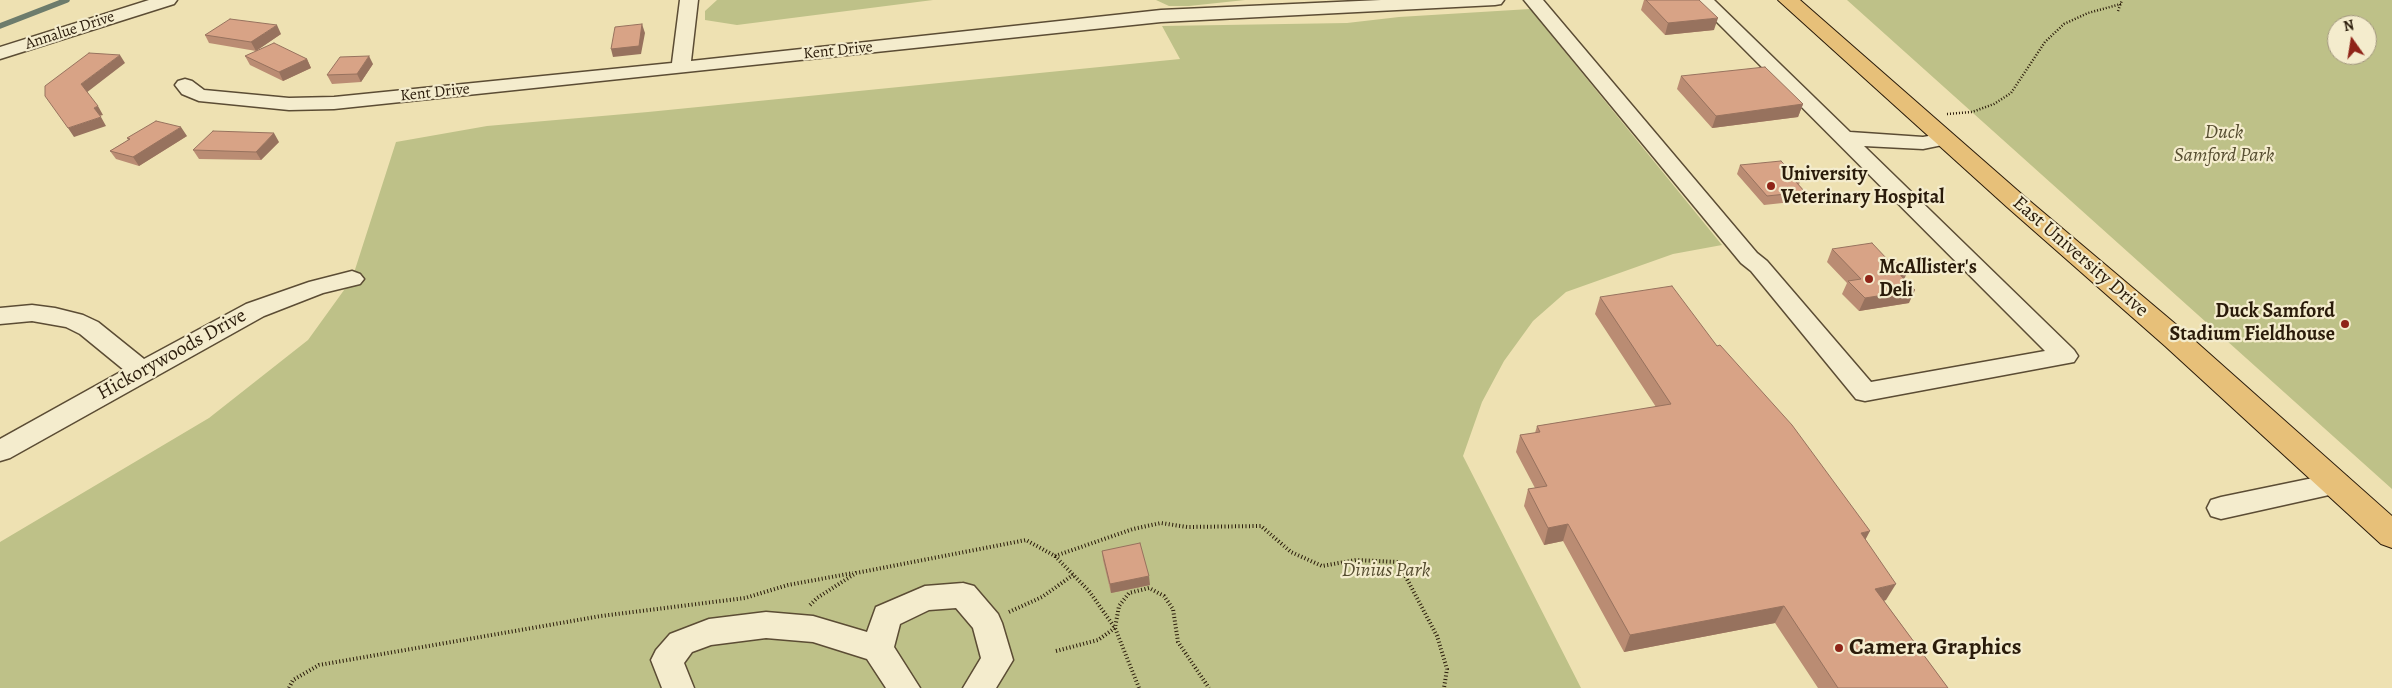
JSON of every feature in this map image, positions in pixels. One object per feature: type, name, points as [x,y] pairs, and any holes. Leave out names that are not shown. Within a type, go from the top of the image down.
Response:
[{"type":"main road","name":"East University Drive","points":[[1788,0],[2175,339],[2392,534]]},
{"type":"street","name":"Annalue Drive","points":[[0,53],[168,0]]},
{"type":"street","points":[[681,68],[689,0]]},
{"type":"street","name":"Kent Drive","points":[[185,85],[189,90],[199,95],[248,101],[289,104],[334,103],[1161,16],[1380,3],[1495,0]]},
{"type":"street","points":[[1533,0],[1749,258],[1758,266],[1865,392],[2065,356],[1704,0]]},
{"type":"street","points":[[1844,138],[1923,143],[1945,139]]},
{"type":"street","name":"Hickorywoods Drive","points":[[0,451],[142,370],[255,310],[318,287],[352,279]]},
{"type":"street","points":[[0,316],[32,314],[55,316],[74,321],[89,328],[142,370]]},
{"type":"street","points":[[2222,508],[2336,484]]},
{"type":"street","points":[[878,649],[887,616],[926,598],[963,595],[987,623],[998,660],[979,688]]},
{"type":"street","points":[[678,688],[668,660],[681,642],[709,632],[766,625],[813,629],[878,649],[904,688]]},
{"type":"path","points":[[2118,10],[2122,0]]},
{"type":"path","points":[[1947,114],[1972,112],[1994,104],[2011,93],[2045,42],[2064,24],[2088,13],[2120,4]]},
{"type":"path","points":[[1055,556],[1132,529],[1161,523],[1188,527],[1261,526],[1291,552],[1322,566],[1356,560],[1398,562],[1437,636],[1447,669],[1444,688]]},
{"type":"path","points":[[290,688],[293,680],[319,665],[601,616],[745,598],[788,585],[1026,540],[1055,556],[1089,591],[1115,628],[1126,651],[1139,688]]},
{"type":"path","points":[[788,627],[817,598],[856,573]]},
{"type":"path","points":[[987,623],[1042,597],[1073,574]]},
{"type":"path","points":[[1056,651],[1098,640],[1115,628],[1119,606],[1129,593],[1149,588],[1164,596],[1173,610],[1178,642],[1208,683],[1209,688]]},
{"type":"green space","points":[[717,0],[933,0],[737,25],[705,20],[705,11]]},
{"type":"green space","points":[[1156,0],[1245,0],[1189,6],[1169,6]]},
{"type":"green space","name":"Duck Samford Park","points":[[1847,0],[2392,0],[2392,489]]},
{"type":"green space","name":"Dinius Park","points":[[1530,9],[1722,245],[1673,254],[1566,292],[1533,321],[1504,361],[1482,402],[1463,456],[1581,688],[0,688],[0,542],[209,418],[308,340],[352,279],[396,142],[487,126],[648,112],[1180,59],[1162,26],[1347,23],[1399,17]]},
{"type":"building","points":[[1646,0],[1699,0],[1718,18],[1668,23]]},
{"type":"building","points":[[230,19],[277,25],[251,42],[205,35]]},
{"type":"building","points":[[642,24],[639,46],[611,49],[615,27]]},
{"type":"building","points":[[274,43],[307,59],[279,72],[245,56]]},
{"type":"building","points":[[89,53],[120,55],[81,84],[98,106],[94,108],[101,117],[68,128],[45,96],[45,86]]},
{"type":"building","points":[[369,56],[357,74],[327,75],[340,57]]},
{"type":"building","points":[[1765,67],[1803,104],[1716,116],[1681,76]]},
{"type":"building","points":[[156,121],[181,127],[133,157],[110,151],[130,139],[127,138]]},
{"type":"building","points":[[213,131],[274,133],[256,152],[193,150]]},
{"type":"building","name":"University Veterinary Hospital","points":[[1781,161],[1800,181],[1796,182],[1805,192],[1767,196],[1740,165]]},
{"type":"building","points":[[1872,243],[1888,260],[1893,259],[1907,273],[1900,275],[1915,290],[1865,298],[1848,281],[1861,279],[1832,249]]},
{"type":"building","points":[[1672,286],[1717,346],[1720,345],[1792,425],[1870,531],[1861,533],[1896,584],[1875,589],[1948,688],[1838,688],[1784,606],[1630,635],[1568,524],[1548,528],[1528,489],[1547,486],[1520,435],[1540,432],[1537,426],[1671,404],[1600,297]]},
{"type":"building","points":[[1140,543],[1149,576],[1110,584],[1102,551]]},
{"type":"waterway","points":[[0,26],[67,0]]},
{"type":"place","name":"University Veterinary Hospital","points":[[1771,186]]},
{"type":"place","name":"McAllister's Deli","points":[[1869,279]]},
{"type":"place","name":"Duck Samford Stadium Fieldhouse","points":[[2345,324]]},
{"type":"place","name":"Camera Graphics","points":[[1839,648]]}]
